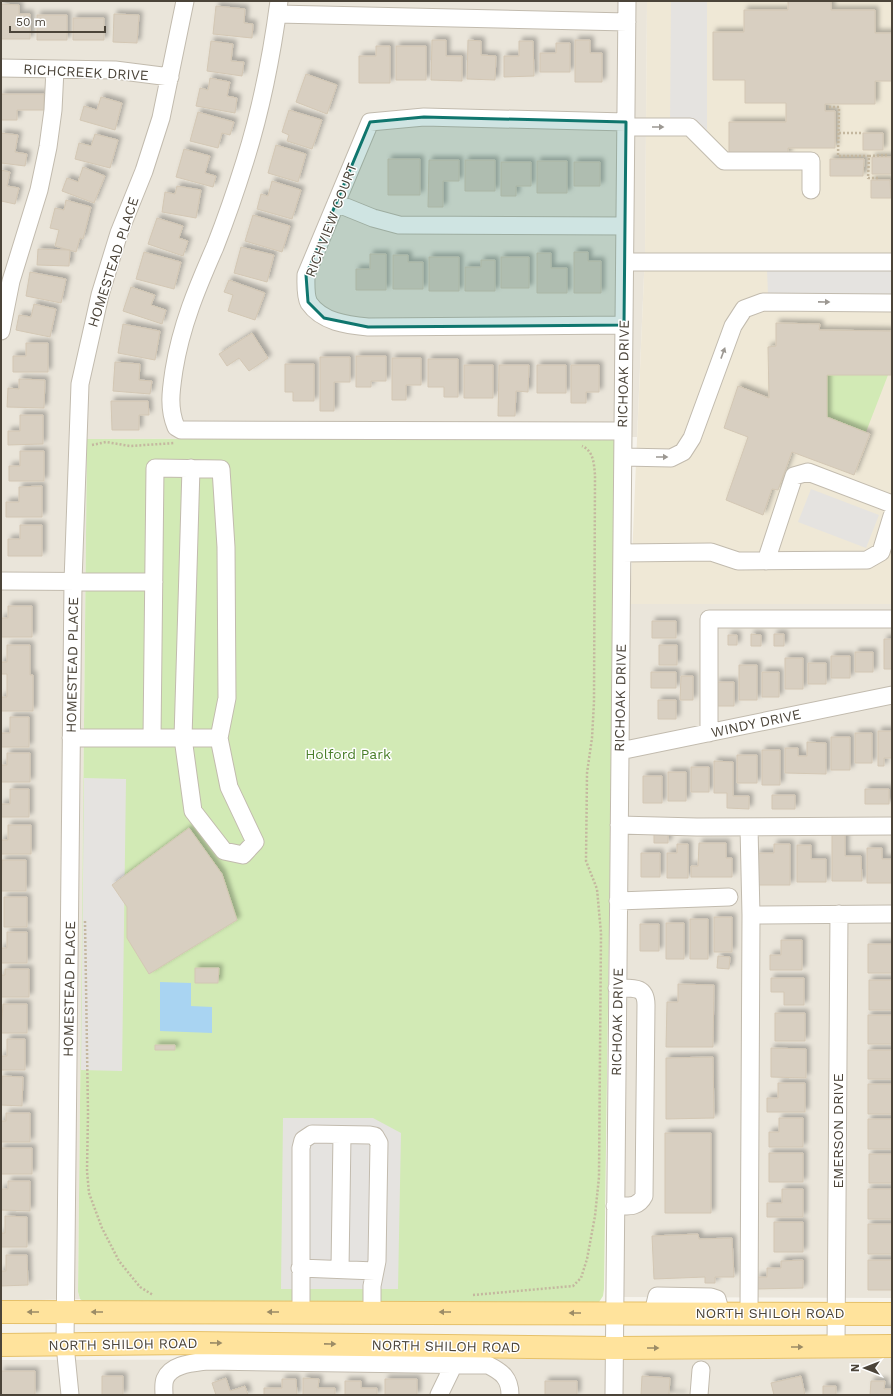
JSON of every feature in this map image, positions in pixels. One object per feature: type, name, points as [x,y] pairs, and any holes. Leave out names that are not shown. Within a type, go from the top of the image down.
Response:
[{"type":"main road","name":"NORTH SHILOH ROAD","points":[[1,1312],[892,1314]]},
{"type":"main road","points":[[372,1312],[372,1345]]},
{"type":"main road","name":"NORTH SHILOH ROAD","points":[[1,1345],[191,1343],[614,1348],[892,1346]]},
{"type":"street","name":"HOMESTEAD PLACE","points":[[70,1395],[65,1345],[71,738],[80,384],[100,295],[120,233],[146,165],[161,118],[185,1]]},
{"type":"street","name":"RICHOAK DRIVE","points":[[614,1395],[616,1366],[614,1348],[614,1313],[627,1]]},
{"type":"street","points":[[623,431],[181,430],[176,427],[170,406],[178,345],[186,315],[201,275],[215,246],[245,160],[260,101],[278,8],[627,22]]},
{"type":"street","name":"RICHCREEK DRIVE","points":[[1,68],[115,70],[170,77]]},
{"type":"street","points":[[1,331],[11,281],[39,190],[48,147],[53,110],[55,69]]},
{"type":"street","name":"RICHVIEW COURT","points":[[624,325],[368,327],[349,325],[324,318],[308,302],[306,275],[370,122],[424,117],[626,124]]},
{"type":"street","points":[[626,124],[690,127],[724,161],[811,161],[812,190]]},
{"type":"street","points":[[336,203],[373,218],[399,225],[625,226]]},
{"type":"street","points":[[625,262],[892,262]]},
{"type":"street","points":[[623,457],[671,458],[683,452],[692,438],[733,326],[744,309],[763,302],[892,303]]},
{"type":"street","points":[[152,738],[155,468],[191,468],[221,469],[226,547],[227,698],[219,738],[229,787],[255,842],[243,855],[224,852],[194,811],[183,738],[191,468]]},
{"type":"street","points":[[766,561],[794,476],[808,472],[892,504]]},
{"type":"street","points":[[622,553],[711,552],[738,561],[866,560],[881,552],[892,516]]},
{"type":"street","points":[[1,581],[154,582]]},
{"type":"street","points":[[709,733],[709,619],[892,619]]},
{"type":"street","name":"WINDY DRIVE","points":[[620,751],[892,695]]},
{"type":"street","points":[[71,738],[219,738]]},
{"type":"street","points":[[619,826],[892,826]]},
{"type":"street","points":[[749,827],[749,1313]]},
{"type":"street","points":[[618,901],[729,897]]},
{"type":"street","name":"EMERSON DRIVE","points":[[836,1347],[839,914]]},
{"type":"street","points":[[750,915],[892,914]]},
{"type":"street","points":[[615,1206],[634,1206],[640,1203],[644,1196],[646,1005],[646,998],[641,991],[634,988],[617,988]]},
{"type":"street","points":[[301,1312],[300,1268],[303,1140],[312,1134],[375,1136],[379,1143],[377,1260],[372,1286],[372,1312]]},
{"type":"street","points":[[340,1269],[342,1135]]},
{"type":"street","points":[[300,1268],[375,1271]]},
{"type":"street","points":[[164,1395],[165,1380],[170,1372],[184,1365],[194,1363],[488,1365],[499,1370],[505,1376],[510,1386],[510,1395]]},
{"type":"street","points":[[439,1395],[454,1364]]},
{"type":"street","points":[[699,1395],[701,1370]]},
{"type":"path","points":[[829,107],[839,107],[838,156],[888,155]]},
{"type":"path","points":[[839,133],[862,133]]},
{"type":"path","points":[[869,156],[868,178],[878,178]]},
{"type":"path","points":[[91,451],[92,444],[106,442],[130,446],[178,443]]},
{"type":"path","points":[[467,1295],[573,1286],[581,1278],[587,1259],[595,1216],[599,1156],[601,933],[597,889],[586,861],[587,773],[592,738],[594,702],[595,476],[593,459],[590,453],[585,448],[577,445]]},
{"type":"path","points":[[85,917],[88,1113],[87,1171],[89,1193],[102,1228],[120,1261],[140,1287],[159,1297]]},
{"type":"highlighted area","points":[[424,117],[626,122],[624,325],[368,327],[324,318],[308,302],[306,275],[370,122]]},
{"type":"shaded area","points":[[1,1],[647,1],[645,252],[637,437],[87,439],[78,1292],[80,1299],[1,1301]]},
{"type":"shaded area","points":[[647,1],[892,1],[892,604],[630,604],[645,252]]},
{"type":"shaded area","points":[[671,1],[707,1],[707,130],[670,129]]},
{"type":"shaded area","points":[[767,270],[892,270],[892,296],[768,294]]},
{"type":"shaded area","points":[[811,489],[879,515],[866,548],[798,522]]},
{"type":"shaded area","points":[[630,604],[892,604],[892,1298],[621,1297]]},
{"type":"shaded area","points":[[84,778],[126,779],[122,1071],[81,1070]]},
{"type":"shaded area","points":[[283,1118],[373,1118],[401,1133],[398,1289],[281,1289]]},
{"type":"shaded area","points":[[892,1358],[892,1395],[1,1395],[1,1360]]},
{"type":"green space","points":[[827,375],[888,375],[866,432],[827,417]]},
{"type":"green space","name":"Holford Park","points":[[616,438],[603,1296],[597,1305],[85,1303],[80,1299],[78,1292],[87,439]]},
{"type":"water","points":[[160,982],[191,983],[191,1006],[212,1007],[212,1033],[160,1031]]},
{"type":"building","points":[[788,1],[831,1],[831,10],[875,10],[875,33],[892,33],[892,81],[875,81],[875,104],[825,104],[825,111],[835,111],[835,148],[788,148],[788,155],[729,155],[729,122],[786,122],[786,103],[745,103],[745,80],[713,80],[713,32],[744,32],[744,10],[788,10]]},
{"type":"building","points":[[1,4],[19,5],[19,14],[30,14],[30,39],[1,39]]},
{"type":"building","points":[[216,6],[245,9],[244,23],[253,24],[252,38],[213,34]]},
{"type":"building","points":[[114,14],[139,15],[137,43],[113,42]]},
{"type":"building","points":[[37,15],[67,15],[67,40],[37,40]]},
{"type":"building","points":[[73,18],[104,18],[104,40],[73,40]]},
{"type":"building","points":[[432,40],[446,40],[446,56],[462,56],[462,81],[431,80]]},
{"type":"building","points":[[468,40],[481,41],[481,55],[496,56],[495,80],[467,79]]},
{"type":"building","points":[[575,40],[590,40],[590,53],[602,53],[602,82],[575,82]]},
{"type":"building","points":[[211,41],[233,44],[231,61],[244,62],[242,76],[207,71]]},
{"type":"building","points":[[519,41],[533,41],[534,76],[504,77],[504,56],[519,56]]},
{"type":"building","points":[[556,43],[570,43],[570,72],[540,72],[540,53],[556,53]]},
{"type":"building","points":[[376,46],[390,46],[390,83],[359,83],[359,56],[376,56]]},
{"type":"building","points":[[396,46],[426,46],[426,80],[396,80]]},
{"type":"building","points":[[306,74],[337,85],[327,114],[296,102]]},
{"type":"building","points":[[210,78],[230,82],[227,96],[237,98],[235,113],[196,106],[200,88],[208,90]]},
{"type":"building","points":[[1,94],[44,94],[44,110],[17,110],[17,120],[1,120]]},
{"type":"building","points":[[101,97],[122,103],[115,130],[80,120],[84,106],[97,110]]},
{"type":"building","points":[[289,110],[322,120],[312,149],[287,141],[289,135],[282,132]]},
{"type":"building","points":[[198,112],[234,122],[230,135],[222,133],[218,148],[190,141]]},
{"type":"building","points":[[1,133],[18,135],[15,152],[27,154],[25,166],[1,163]]},
{"type":"building","points":[[863,133],[883,133],[883,150],[863,150]]},
{"type":"building","points":[[95,134],[118,140],[110,168],[75,159],[79,143],[91,146]]},
{"type":"building","points":[[276,145],[306,154],[298,182],[268,173]]},
{"type":"building","points":[[184,149],[210,156],[205,173],[216,176],[213,187],[176,177]]},
{"type":"building","points":[[872,157],[891,157],[891,174],[872,174]]},
{"type":"building","points":[[388,159],[420,159],[420,195],[388,195]]},
{"type":"building","points":[[830,159],[864,159],[863,176],[830,176]]},
{"type":"building","points":[[429,160],[459,160],[459,181],[443,181],[443,207],[428,207]]},
{"type":"building","points":[[465,160],[495,160],[495,191],[465,191]]},
{"type":"building","points":[[537,161],[567,161],[567,193],[537,193]]},
{"type":"building","points":[[501,162],[531,162],[531,186],[516,186],[516,196],[501,196]]},
{"type":"building","points":[[574,162],[600,162],[600,186],[574,186]]},
{"type":"building","points":[[83,167],[105,176],[94,203],[62,191],[67,178],[78,182]]},
{"type":"building","points":[[1,170],[10,172],[7,186],[19,188],[15,204],[1,201]]},
{"type":"building","points":[[871,180],[890,180],[891,198],[871,198]]},
{"type":"building","points":[[272,181],[301,190],[292,219],[257,209],[261,194],[268,196]]},
{"type":"building","points":[[177,186],[201,190],[196,218],[162,212],[165,192],[175,194]]},
{"type":"building","points":[[66,200],[91,207],[83,239],[80,238],[76,252],[55,246],[59,230],[50,228],[55,208],[64,210]]},
{"type":"building","points":[[253,215],[290,226],[282,252],[245,241]]},
{"type":"building","points":[[157,218],[183,226],[179,238],[188,241],[183,256],[148,244]]},
{"type":"building","points":[[241,247],[274,255],[267,282],[234,273]]},
{"type":"building","points":[[38,249],[70,250],[69,266],[37,265]]},
{"type":"building","points":[[144,252],[181,262],[174,289],[136,279]]},
{"type":"building","points":[[574,252],[588,252],[588,261],[601,261],[601,293],[574,293]]},
{"type":"building","points":[[537,253],[551,253],[551,268],[567,268],[567,293],[537,293]]},
{"type":"building","points":[[370,254],[386,254],[386,290],[356,290],[356,269],[370,269]]},
{"type":"building","points":[[393,255],[408,255],[408,262],[423,262],[423,289],[393,289]]},
{"type":"building","points":[[429,257],[459,257],[459,291],[429,291]]},
{"type":"building","points":[[501,257],[529,257],[529,288],[501,288]]},
{"type":"building","points":[[481,260],[495,260],[495,291],[465,291],[465,267],[481,267]]},
{"type":"building","points":[[30,272],[66,279],[61,303],[26,296]]},
{"type":"building","points":[[229,280],[265,293],[255,320],[228,311],[233,295],[224,292]]},
{"type":"building","points":[[131,287],[155,295],[151,305],[166,310],[162,324],[123,311]]},
{"type":"building","points":[[34,304],[56,309],[50,337],[16,330],[19,315],[31,317]]},
{"type":"building","points":[[776,323],[820,324],[819,330],[891,331],[891,375],[827,375],[827,417],[870,434],[854,475],[792,452],[778,490],[772,489],[763,515],[726,500],[748,437],[724,428],[738,386],[769,398],[768,347],[776,346]]},
{"type":"building","points":[[123,324],[160,331],[155,360],[118,353]]},
{"type":"building","points":[[252,333],[268,358],[249,371],[239,358],[227,366],[219,354]]},
{"type":"building","points":[[26,343],[48,343],[48,372],[13,372],[13,356],[26,356]]},
{"type":"building","points":[[356,356],[386,356],[386,381],[371,381],[371,387],[356,387]]},
{"type":"building","points":[[320,357],[350,357],[350,382],[334,382],[334,411],[320,411]]},
{"type":"building","points":[[392,358],[421,358],[421,385],[406,385],[406,400],[392,400]]},
{"type":"building","points":[[428,359],[458,359],[458,397],[444,397],[444,387],[428,387]]},
{"type":"building","points":[[115,362],[140,364],[139,380],[152,381],[150,394],[113,391]]},
{"type":"building","points":[[285,364],[314,364],[314,401],[293,401],[293,392],[285,392]]},
{"type":"building","points":[[464,365],[493,365],[493,398],[464,398]]},
{"type":"building","points":[[499,365],[529,365],[528,392],[516,391],[515,416],[498,416]]},
{"type":"building","points":[[537,365],[566,365],[566,393],[537,393]]},
{"type":"building","points":[[571,365],[599,365],[599,392],[586,392],[586,403],[571,403]]},
{"type":"building","points":[[19,379],[45,380],[44,408],[7,407],[8,388],[19,389]]},
{"type":"building","points":[[111,401],[148,401],[149,415],[139,415],[139,430],[112,430]]},
{"type":"building","points":[[20,415],[43,415],[43,444],[8,445],[8,431],[20,431]]},
{"type":"building","points":[[20,451],[44,451],[44,481],[9,481],[9,466],[20,466]]},
{"type":"building","points":[[42,486],[42,517],[6,517],[6,502],[19,502],[19,487]]},
{"type":"building","points":[[20,525],[42,525],[42,556],[8,556],[8,539],[20,539]]},
{"type":"building","points":[[8,606],[32,606],[32,637],[1,637],[1,618],[8,618]]},
{"type":"building","points":[[652,621],[676,621],[676,638],[652,638]]},
{"type":"building","points":[[751,634],[761,635],[761,646],[751,646]]},
{"type":"building","points":[[774,634],[784,634],[784,646],[774,646]]},
{"type":"building","points":[[728,635],[737,635],[737,645],[728,645]]},
{"type":"building","points":[[884,639],[892,639],[892,669],[884,669]]},
{"type":"building","points":[[7,645],[30,645],[30,675],[33,675],[33,711],[1,711],[1,697],[7,697],[7,674],[1,674],[1,662],[7,662]]},
{"type":"building","points":[[659,645],[677,645],[677,665],[659,665]]},
{"type":"building","points":[[855,652],[873,652],[873,672],[855,672]]},
{"type":"building","points":[[831,656],[850,656],[850,678],[831,678]]},
{"type":"building","points":[[785,658],[803,658],[803,689],[785,689]]},
{"type":"building","points":[[808,663],[826,663],[826,684],[808,684]]},
{"type":"building","points":[[739,665],[757,665],[757,700],[739,700]]},
{"type":"building","points":[[651,672],[676,672],[676,688],[651,688]]},
{"type":"building","points":[[762,672],[779,672],[779,697],[762,697]]},
{"type":"building","points":[[681,676],[693,676],[693,700],[680,700]]},
{"type":"building","points":[[716,682],[734,682],[734,706],[716,706]]},
{"type":"building","points":[[658,700],[676,700],[676,719],[658,719]]},
{"type":"building","points":[[10,717],[29,717],[29,747],[1,747],[1,733],[10,733]]},
{"type":"building","points":[[878,731],[892,731],[892,758],[884,758],[884,766],[878,766]]},
{"type":"building","points":[[855,733],[872,733],[872,763],[855,763]]},
{"type":"building","points":[[831,737],[850,737],[850,770],[831,770]]},
{"type":"building","points":[[807,742],[826,743],[826,774],[785,773],[785,748],[798,748],[798,756],[807,756]]},
{"type":"building","points":[[762,750],[780,750],[780,785],[762,785]]},
{"type":"building","points":[[7,753],[30,753],[30,782],[1,782],[1,765],[7,765]]},
{"type":"building","points":[[737,755],[757,755],[757,783],[737,783]]},
{"type":"building","points":[[714,761],[733,762],[733,796],[749,796],[749,809],[727,808],[727,793],[714,793]]},
{"type":"building","points":[[691,767],[709,767],[709,792],[691,792]]},
{"type":"building","points":[[668,772],[686,772],[686,801],[668,801]]},
{"type":"building","points":[[643,776],[662,776],[662,803],[643,803]]},
{"type":"building","points":[[10,789],[29,789],[29,817],[1,817],[1,804],[10,804]]},
{"type":"building","points":[[865,789],[889,789],[889,804],[865,804]]},
{"type":"building","points":[[772,795],[795,795],[795,809],[772,809]]},
{"type":"building","points":[[8,825],[31,825],[31,854],[1,854],[1,840],[8,840]]},
{"type":"building","points":[[189,828],[222,874],[237,920],[149,974],[127,938],[127,907],[112,885]]},
{"type":"building","points":[[654,829],[668,829],[668,843],[654,843]]},
{"type":"building","points":[[832,835],[845,835],[845,856],[861,856],[862,881],[832,881]]},
{"type":"building","points":[[699,843],[726,843],[726,858],[732,858],[732,877],[691,877],[691,866],[698,866]]},
{"type":"building","points":[[677,844],[688,844],[688,878],[667,878],[667,853],[677,853]]},
{"type":"building","points":[[774,844],[790,844],[790,885],[757,885],[757,853],[774,853]]},
{"type":"building","points":[[797,845],[811,845],[811,859],[826,859],[826,882],[797,882]]},
{"type":"building","points":[[867,848],[882,848],[882,859],[892,859],[892,883],[867,883]]},
{"type":"building","points":[[641,853],[660,853],[660,877],[641,877]]},
{"type":"building","points":[[2,860],[26,860],[26,891],[1,891]]},
{"type":"building","points":[[4,897],[27,897],[27,927],[4,927]]},
{"type":"building","points":[[714,917],[732,917],[732,952],[714,952]]},
{"type":"building","points":[[690,919],[708,919],[708,959],[690,959]]},
{"type":"building","points":[[666,923],[684,923],[684,959],[666,959]]},
{"type":"building","points":[[640,924],[659,924],[659,951],[640,951]]},
{"type":"building","points":[[7,932],[27,932],[27,963],[1,963],[1,948],[7,948]]},
{"type":"building","points":[[781,940],[802,940],[802,970],[770,970],[770,955],[781,955]]},
{"type":"building","points":[[868,944],[892,944],[892,973],[868,973]]},
{"type":"building","points":[[718,956],[730,957],[729,969],[717,968]]},
{"type":"building","points":[[195,968],[219,968],[218,983],[195,983]]},
{"type":"building","points":[[5,969],[29,969],[29,997],[1,997],[1,975],[5,975]]},
{"type":"building","points":[[771,978],[804,978],[804,1005],[784,1005],[784,992],[771,992]]},
{"type":"building","points":[[869,980],[892,980],[892,1010],[869,1010]]},
{"type":"building","points":[[678,984],[714,985],[713,1047],[666,1047],[667,1002],[678,1002]]},
{"type":"building","points":[[3,1004],[27,1004],[27,1033],[1,1033]]},
{"type":"building","points":[[775,1013],[805,1013],[805,1041],[775,1041]]},
{"type":"building","points":[[868,1015],[892,1015],[892,1044],[868,1044]]},
{"type":"building","points":[[7,1039],[25,1039],[25,1070],[1,1070],[1,1056],[7,1056]]},
{"type":"building","points":[[155,1045],[175,1045],[175,1050],[155,1050]]},
{"type":"building","points":[[771,1048],[806,1049],[806,1078],[771,1077]]},
{"type":"building","points":[[868,1050],[892,1050],[892,1079],[868,1079]]},
{"type":"building","points":[[713,1057],[714,1118],[666,1119],[666,1058]]},
{"type":"building","points":[[2,1076],[23,1077],[22,1106],[1,1105]]},
{"type":"building","points":[[778,1083],[805,1083],[805,1112],[767,1112],[767,1098],[778,1098]]},
{"type":"building","points":[[868,1084],[892,1084],[892,1114],[868,1114]]},
{"type":"building","points":[[6,1113],[30,1113],[30,1142],[1,1142],[1,1121],[6,1121]]},
{"type":"building","points":[[779,1118],[803,1118],[803,1147],[769,1147],[769,1132],[779,1132]]},
{"type":"building","points":[[868,1119],[892,1119],[892,1149],[868,1149]]},
{"type":"building","points":[[665,1133],[711,1133],[711,1213],[665,1213]]},
{"type":"building","points":[[1,1148],[32,1148],[32,1174],[1,1174]]},
{"type":"building","points":[[769,1153],[803,1153],[803,1182],[769,1182]]},
{"type":"building","points":[[869,1154],[892,1154],[892,1183],[869,1183]]},
{"type":"building","points":[[8,1181],[30,1181],[30,1211],[1,1210],[1,1189],[8,1189]]},
{"type":"building","points":[[782,1189],[803,1189],[803,1217],[767,1217],[767,1203],[782,1203]]},
{"type":"building","points":[[868,1189],[891,1189],[892,1219],[868,1219]]},
{"type":"building","points":[[5,1216],[27,1217],[27,1247],[1,1247],[1,1233],[5,1233]]},
{"type":"building","points":[[774,1222],[803,1222],[803,1252],[774,1252]]},
{"type":"building","points":[[868,1224],[892,1224],[892,1254],[868,1254]]},
{"type":"building","points":[[698,1234],[699,1239],[732,1238],[734,1277],[715,1277],[715,1283],[705,1283],[705,1277],[654,1279],[652,1236]]},
{"type":"building","points":[[6,1255],[27,1255],[28,1285],[1,1286],[1,1271],[6,1271]]},
{"type":"building","points":[[803,1260],[803,1288],[757,1289],[757,1277],[767,1277],[767,1268],[781,1268],[781,1261]]},
{"type":"building","points":[[868,1260],[892,1260],[892,1290],[868,1290]]},
{"type":"building","points":[[1,1371],[35,1371],[35,1395],[1,1395]]},
{"type":"building","points":[[102,1376],[123,1376],[123,1395],[102,1395]]},
{"type":"building","points":[[642,1376],[670,1378],[669,1394],[683,1395],[641,1395]]},
{"type":"building","points":[[801,1376],[805,1395],[774,1395],[771,1383]]},
{"type":"building","points":[[226,1378],[230,1391],[245,1386],[248,1395],[216,1395],[212,1383]]},
{"type":"building","points":[[303,1378],[319,1379],[318,1388],[335,1388],[335,1395],[303,1395]]},
{"type":"building","points":[[282,1379],[296,1379],[297,1395],[264,1395],[264,1388],[282,1388]]},
{"type":"building","points":[[385,1379],[417,1379],[417,1395],[385,1395]]},
{"type":"building","points":[[345,1381],[361,1381],[361,1388],[377,1388],[377,1395],[345,1395]]},
{"type":"building","points":[[545,1381],[577,1381],[577,1395],[545,1395]]},
{"type":"building","points":[[871,1381],[885,1381],[884,1389],[892,1389],[892,1395],[870,1395]]},
{"type":"building","points":[[823,1386],[836,1386],[836,1395],[823,1395]]}]
